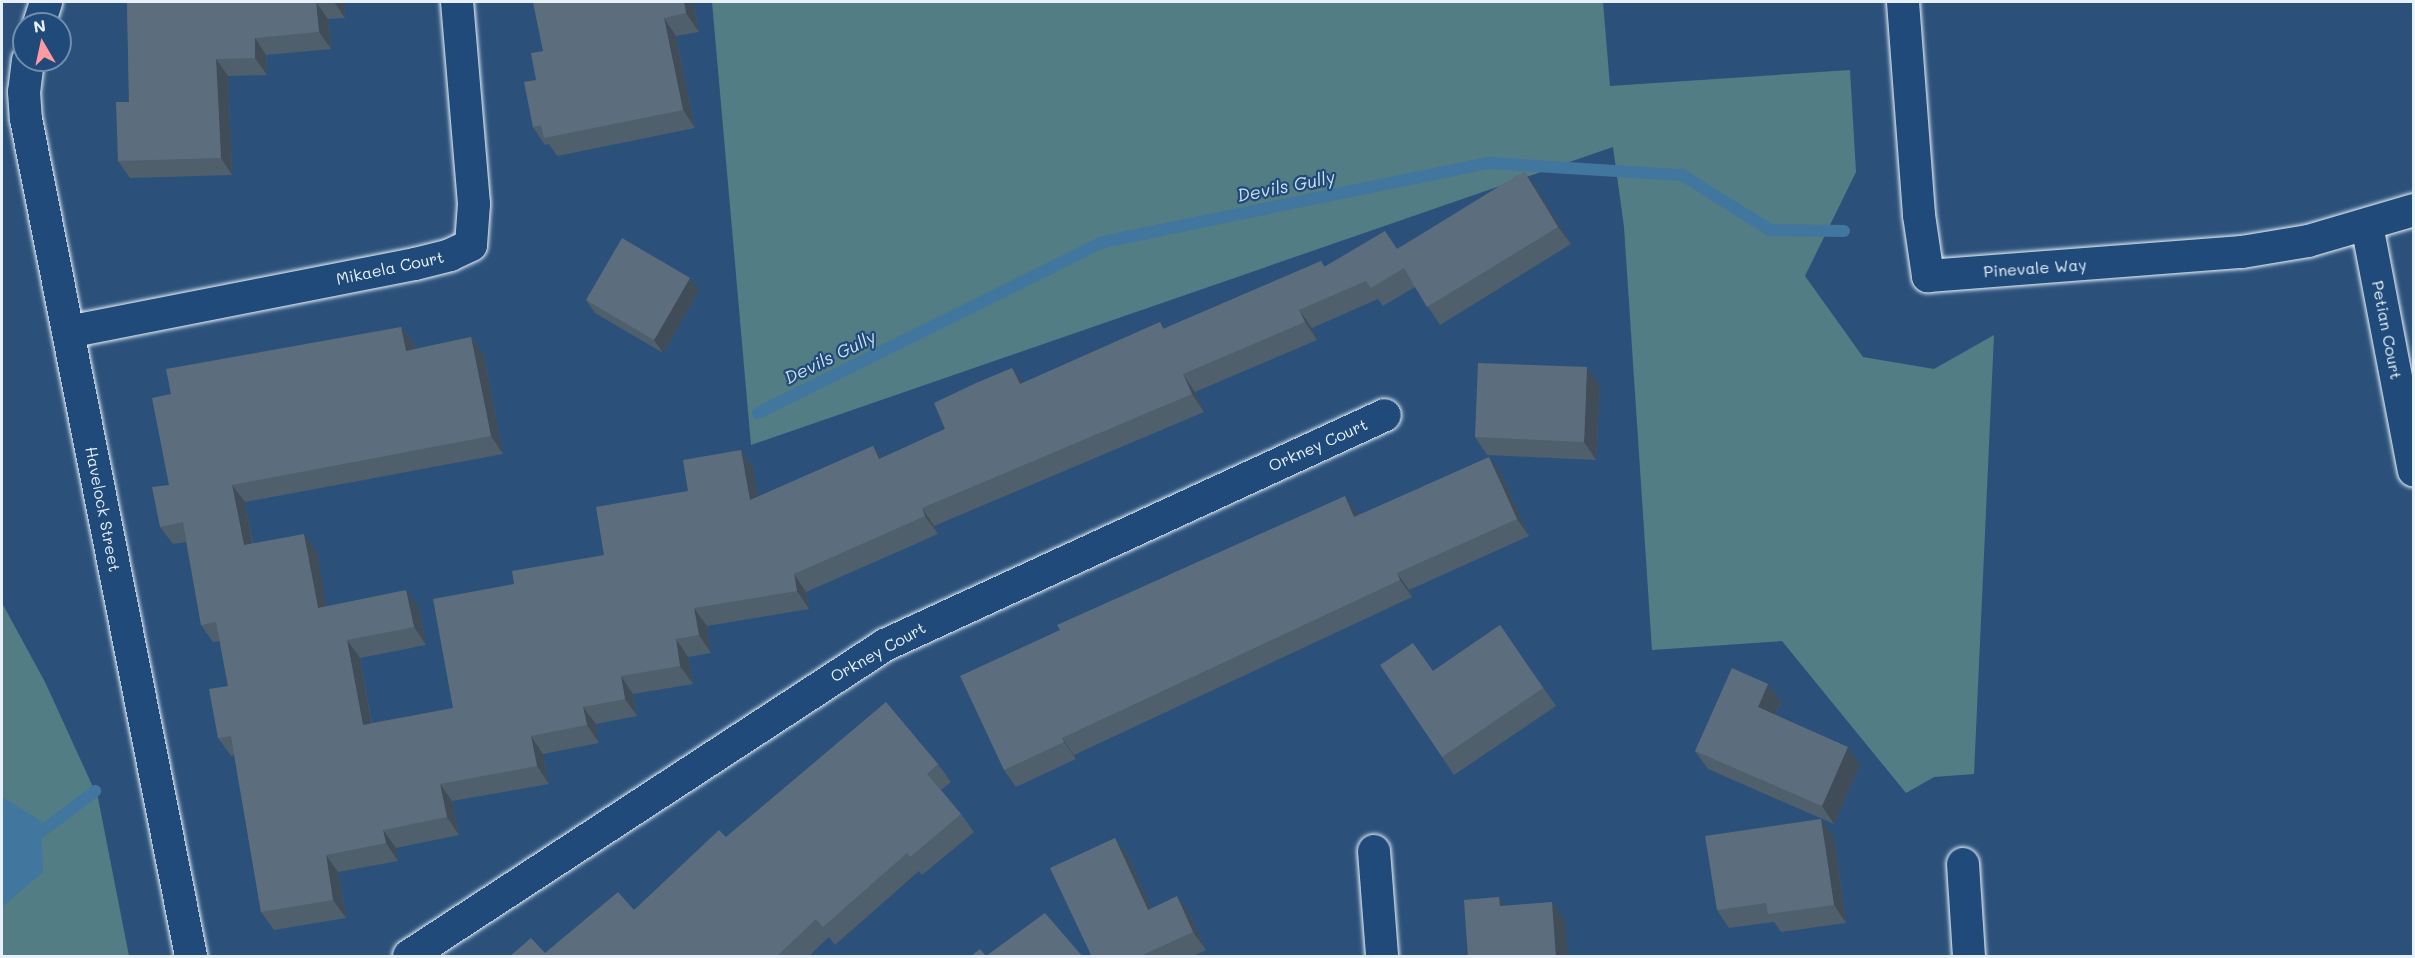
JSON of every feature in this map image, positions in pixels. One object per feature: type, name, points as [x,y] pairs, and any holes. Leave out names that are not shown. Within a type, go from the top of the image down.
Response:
[{"type":"street","name":"Mikaela Court","points":[[68,332],[415,264],[450,255],[471,245],[474,204],[457,2]]},
{"type":"street","name":"Pinevale Way","points":[[1903,2],[1919,215],[1928,276],[2242,252],[2367,225],[2414,210]]},
{"type":"street","name":"Havelock Street","points":[[26,72],[24,92],[26,119],[191,957]]},
{"type":"street","name":"Petian Court","points":[[2367,225],[2414,471]]},
{"type":"street","name":"Orkney Court","points":[[409,957],[885,645],[1385,415]]},
{"type":"street","points":[[1374,851],[1382,957]]},
{"type":"street","points":[[1963,864],[1969,957]]},
{"type":"green space","points":[[712,2],[1603,2],[1610,86],[1850,70],[1856,172],[1805,276],[1863,357],[1934,369],[1994,335],[1974,774],[1934,777],[1906,793],[1782,641],[1652,650],[1624,227],[1613,147],[751,445]]},
{"type":"green space","points":[[2,603],[45,682],[98,798],[129,956],[2,956]]},
{"type":"water","points":[[2,797],[41,821],[43,872],[2,907]]},
{"type":"building","points":[[127,2],[316,2],[319,32],[255,38],[255,58],[216,59],[221,158],[118,161],[116,102],[129,102]]},
{"type":"building","points":[[533,2],[684,2],[686,13],[664,18],[683,110],[544,138],[541,125],[533,127],[524,82],[536,80],[531,53],[543,51]]},
{"type":"building","points":[[1524,171],[1558,227],[1427,307],[1404,268],[1371,288],[1366,281],[1299,310],[1305,322],[1183,374],[1192,394],[922,508],[925,516],[794,574],[797,591],[694,608],[699,635],[676,639],[680,666],[621,676],[625,699],[583,707],[587,725],[531,736],[537,766],[440,784],[447,817],[383,830],[386,843],[326,855],[333,900],[261,912],[231,736],[218,738],[209,689],[228,686],[216,622],[201,625],[183,522],[160,527],[152,487],[169,485],[152,398],[171,394],[166,369],[401,327],[406,351],[471,337],[491,436],[232,485],[244,545],[304,534],[318,608],[406,590],[414,627],[347,640],[363,725],[453,708],[433,599],[514,584],[512,571],[604,555],[596,507],[688,491],[683,460],[741,450],[750,500],[873,446],[879,459],[945,429],[934,403],[976,383],[1012,368],[1020,384],[1160,322],[1163,329],[1321,261],[1324,267],[1385,231],[1397,249]]},
{"type":"building","points":[[622,238],[690,278],[654,340],[586,300]]},
{"type":"building","points":[[1478,363],[1587,367],[1584,442],[1475,437]]},
{"type":"building","points":[[1489,457],[1517,519],[1397,573],[1400,580],[1062,738],[1064,742],[1004,770],[960,676],[1060,630],[1057,625],[1345,496],[1354,517]]},
{"type":"building","points":[[1500,625],[1543,688],[1442,757],[1380,665],[1413,643],[1433,671]]},
{"type":"building","points":[[1732,668],[1768,684],[1758,707],[1848,747],[1822,806],[1695,751]]},
{"type":"building","points":[[886,702],[938,764],[927,774],[961,814],[910,857],[907,853],[823,927],[816,919],[776,957],[509,957],[531,938],[545,953],[618,892],[634,910],[719,830],[726,837]]},
{"type":"building","points":[[1821,819],[1834,905],[1768,914],[1766,903],[1717,910],[1705,836]]},
{"type":"building","points":[[1115,838],[1148,910],[1177,896],[1193,932],[1138,957],[1092,957],[1050,868]]},
{"type":"building","points":[[1499,897],[1500,906],[1552,902],[1556,957],[1468,957],[1464,900]]},
{"type":"building","points":[[1045,913],[1083,957],[970,957],[980,949],[986,956]]},
{"type":"waterway","name":"Devils Gully","points":[[758,413],[1103,242],[1489,163],[1682,175],[1770,230],[1844,231]]},
{"type":"waterway","name":"Devils Gully","points":[[29,841],[95,791]]}]
